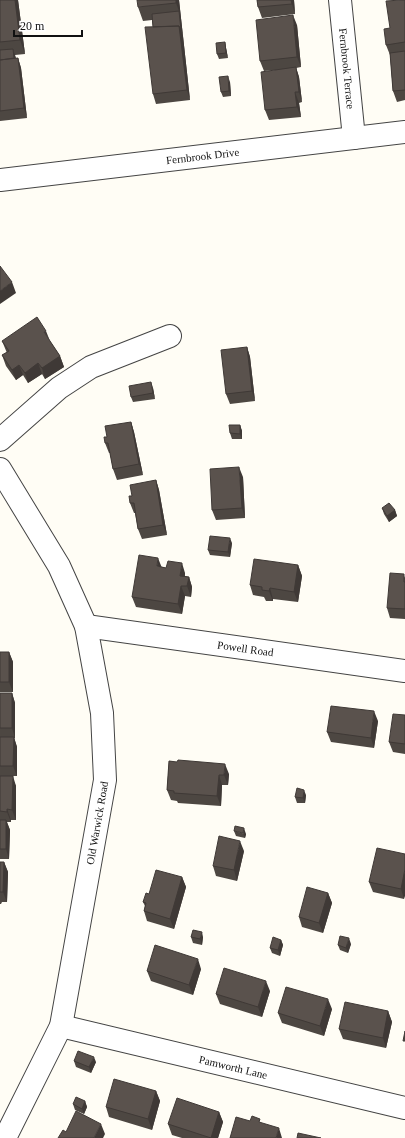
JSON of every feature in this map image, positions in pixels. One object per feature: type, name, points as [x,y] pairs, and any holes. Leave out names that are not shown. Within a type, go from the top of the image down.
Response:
[{"type":"street","name":"Fernbrook Terrace","points":[[340,0],[354,138]]},
{"type":"street","name":"Fernbrook Drive","points":[[0,180],[405,132]]},
{"type":"street","points":[[0,440],[59,388],[91,367],[170,336]]},
{"type":"street","name":"Old Warwick Road","points":[[0,469],[59,566],[86,626],[102,713],[105,780],[61,1026],[5,1138]]},
{"type":"street","name":"Powell Road","points":[[86,626],[405,671]]},
{"type":"street","name":"Pamworth Lane","points":[[61,1026],[405,1108]]},
{"type":"building","points":[[0,0],[15,0],[20,40],[0,42]]},
{"type":"building","points":[[137,0],[176,0],[176,3],[138,7]]},
{"type":"building","points":[[257,0],[291,0],[292,4],[258,7]]},
{"type":"building","points":[[405,0],[405,42],[386,45],[384,29],[390,28],[386,1]]},
{"type":"building","points":[[179,11],[181,30],[179,26],[153,27],[152,14]]},
{"type":"building","points":[[293,15],[297,57],[260,61],[256,20]]},
{"type":"building","points":[[179,26],[187,90],[153,94],[145,27]]},
{"type":"building","points":[[225,42],[226,53],[217,54],[216,43]]},
{"type":"building","points":[[13,49],[14,58],[0,60],[0,50]]},
{"type":"building","points":[[405,51],[405,90],[393,91],[390,53]]},
{"type":"building","points":[[18,58],[24,108],[0,111],[0,60]]},
{"type":"building","points":[[296,67],[299,92],[295,92],[297,107],[265,110],[261,72]]},
{"type":"building","points":[[228,76],[229,91],[221,92],[219,77]]},
{"type":"building","points":[[0,266],[12,282],[0,291]]},
{"type":"building","points":[[37,317],[46,331],[44,332],[60,356],[42,368],[38,363],[25,373],[19,365],[12,370],[2,355],[9,351],[2,341]]},
{"type":"building","points":[[247,347],[252,391],[226,394],[221,350]]},
{"type":"building","points":[[151,382],[153,393],[131,397],[129,386]]},
{"type":"building","points":[[131,422],[139,464],[113,469],[108,443],[105,443],[104,437],[107,437],[105,426]]},
{"type":"building","points":[[229,425],[240,425],[240,434],[230,433]]},
{"type":"building","points":[[239,467],[242,508],[212,510],[210,469]]},
{"type":"building","points":[[156,480],[163,525],[138,529],[134,503],[130,503],[129,496],[132,496],[130,485]]},
{"type":"building","points":[[389,503],[395,510],[387,516],[382,508]]},
{"type":"building","points":[[210,536],[230,538],[228,552],[208,550]]},
{"type":"building","points":[[139,555],[158,558],[157,566],[166,568],[168,561],[182,563],[180,576],[189,577],[187,586],[181,586],[178,604],[132,597]]},
{"type":"building","points":[[254,559],[298,565],[294,592],[270,588],[269,591],[262,590],[262,587],[250,585]]},
{"type":"building","points":[[390,573],[404,574],[405,609],[387,608]]},
{"type":"building","points":[[0,652],[9,652],[9,682],[0,682]]},
{"type":"building","points":[[0,693],[12,693],[12,728],[0,728]]},
{"type":"building","points":[[331,706],[374,711],[371,738],[327,732]]},
{"type":"building","points":[[393,714],[405,715],[405,744],[389,742]]},
{"type":"building","points":[[0,737],[14,737],[13,766],[0,766]]},
{"type":"building","points":[[178,760],[225,764],[224,775],[219,775],[217,796],[174,793],[174,791],[167,790],[169,761],[177,762]]},
{"type":"building","points":[[0,776],[13,776],[12,810],[7,809],[7,812],[0,811]]},
{"type":"building","points":[[297,788],[304,790],[303,798],[295,797]]},
{"type":"building","points":[[0,820],[6,820],[6,849],[0,849]]},
{"type":"building","points":[[235,826],[244,828],[243,833],[234,831]]},
{"type":"building","points":[[219,836],[240,841],[234,870],[213,866]]},
{"type":"building","points":[[377,848],[405,854],[405,869],[401,889],[369,882]]},
{"type":"building","points":[[0,862],[4,862],[3,892],[0,892]]},
{"type":"building","points":[[156,870],[182,877],[170,919],[144,911],[146,903],[143,902],[146,893],[149,894]]},
{"type":"building","points":[[307,887],[328,893],[319,923],[299,917]]},
{"type":"building","points":[[193,930],[202,932],[200,939],[191,937]]},
{"type":"building","points":[[340,936],[349,938],[346,948],[338,945]]},
{"type":"building","points":[[273,937],[281,940],[278,950],[270,948]]},
{"type":"building","points":[[155,945],[198,959],[189,985],[147,971]]},
{"type":"building","points":[[224,968],[266,981],[258,1007],[216,994]]},
{"type":"building","points":[[286,987],[328,999],[320,1026],[278,1013]]},
{"type":"building","points":[[345,1002],[388,1011],[383,1038],[339,1029]]},
{"type":"building","points":[[78,1051],[94,1057],[89,1067],[74,1061]]},
{"type":"building","points":[[114,1079],[156,1091],[148,1119],[106,1107]]},
{"type":"building","points":[[76,1097],[85,1101],[82,1109],[73,1104]]},
{"type":"building","points":[[177,1098],[219,1112],[211,1138],[168,1124]]},
{"type":"building","points":[[76,1111],[101,1124],[94,1138],[58,1138],[63,1130],[66,1132]]},
{"type":"building","points":[[252,1116],[260,1119],[259,1122],[279,1128],[276,1138],[230,1138],[236,1117],[250,1121]]},
{"type":"building","points":[[298,1133],[321,1138],[297,1138]]}]
